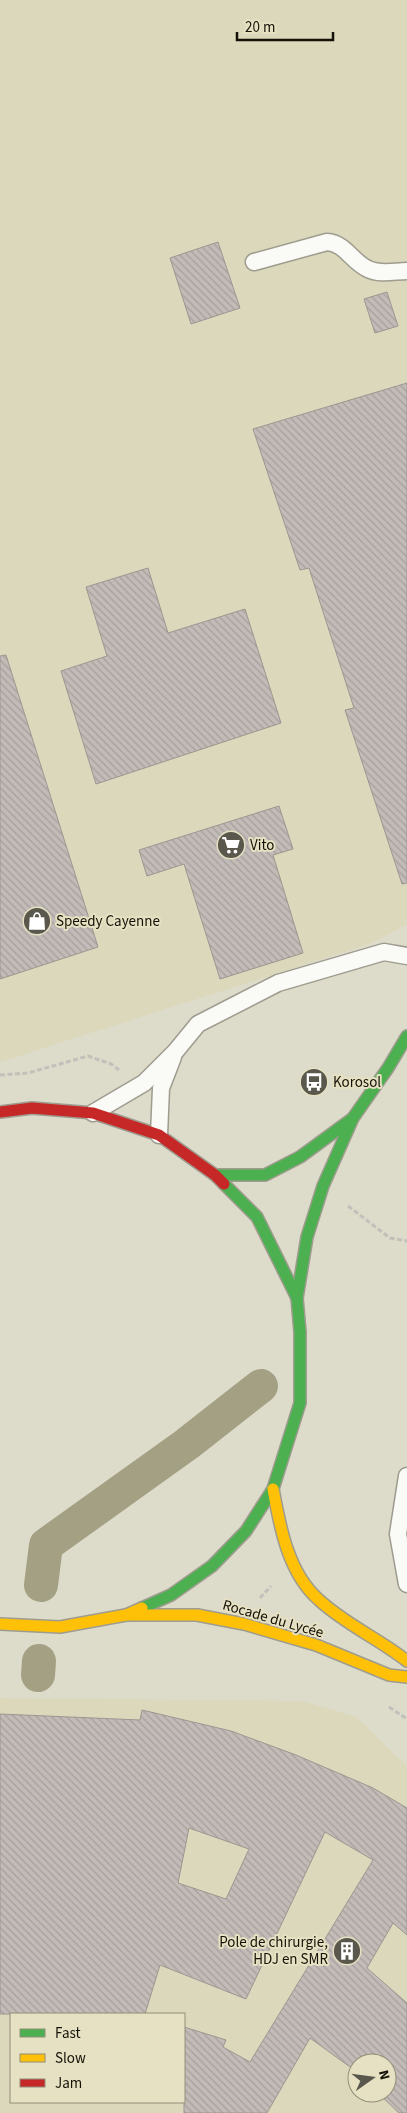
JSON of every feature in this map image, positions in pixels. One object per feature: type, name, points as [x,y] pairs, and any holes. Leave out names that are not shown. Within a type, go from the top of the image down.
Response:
[{"type":"main road","points":[[0,1624],[60,1628],[126,1615],[171,1595],[212,1566],[246,1531],[273,1489],[300,1403],[300,1332],[297,1298],[307,1237],[323,1186],[353,1118],[388,1068],[407,1036]]},
{"type":"main road","points":[[0,1102],[32,1108],[93,1113],[159,1135],[215,1175],[257,1217],[297,1298]]},
{"type":"main road","points":[[0,1112],[32,1108]]},
{"type":"main road","points":[[215,1175],[264,1175],[300,1157],[353,1118]]},
{"type":"main road","name":"Rocade du Lycée","points":[[273,1489],[278,1522],[296,1570],[316,1598],[407,1661]]},
{"type":"main road","name":"Rocade du Lycée","points":[[126,1615],[197,1615],[244,1624],[316,1645],[389,1675],[407,1678]]},
{"type":"lane","points":[[254,262],[327,242],[336,242],[369,270],[381,272],[407,271]]},
{"type":"lane","points":[[93,1113],[144,1082],[176,1052],[198,1024],[278,983],[384,952],[407,956]]},
{"type":"lane","points":[[159,1135],[161,1088],[176,1052]]},
{"type":"lane","points":[[407,1476],[398,1534],[407,1584]]},
{"type":"path","points":[[0,1075],[28,1073],[88,1056],[111,1064],[125,1074]]},
{"type":"path","points":[[343,1202],[390,1238],[407,1241]]},
{"type":"shaded area","points":[[0,0],[407,0],[407,924],[372,943],[0,1062]]},
{"type":"shaded area","points":[[0,1698],[303,1701],[356,1717],[407,1766],[407,2113],[0,2113]]},
{"type":"building","points":[[218,242],[240,308],[191,324],[170,258]]},
{"type":"building","points":[[387,292],[398,326],[375,333],[364,299]]},
{"type":"building","points":[[407,383],[407,883],[402,884],[345,710],[354,708],[309,568],[300,570],[253,429]]},
{"type":"building","points":[[148,568],[168,633],[245,609],[281,723],[96,784],[61,671],[107,656],[86,587]]},
{"type":"building","points":[[6,655],[98,947],[0,979],[0,656]]},
{"type":"building","points":[[279,806],[293,849],[273,855],[303,953],[220,979],[184,864],[147,876],[139,850]]},
{"type":"building","points":[[142,1710],[231,1731],[296,1755],[373,1788],[407,1808],[407,1935],[393,1923],[367,1968],[407,2003],[407,2113],[399,2113],[388,2103],[397,2103],[397,2053],[347,2053],[347,2065],[310,2038],[267,2113],[184,2113],[185,2027],[226,2040],[223,2047],[250,2062],[373,1860],[325,1832],[246,1999],[160,1965],[145,2013],[0,2014],[0,1714],[140,1720]],"holes":[[[189,1828],[249,1849],[226,1899],[178,1883]]]},
{"type":"waterway","points":[[41,1585],[46,1545],[187,1444],[261,1386]]},
{"type":"waterway","points":[[38,1675],[39,1661]]},
{"type":"traffic: fast","points":[[297,1298],[307,1237],[323,1186],[353,1118],[388,1068],[407,1036]]},
{"type":"traffic: fast","points":[[215,1175],[265,1175],[300,1157],[352,1119]]},
{"type":"traffic: fast","points":[[142,1608],[171,1595],[212,1566],[246,1531],[273,1489],[300,1403],[300,1332],[297,1298],[257,1217],[224,1184]]},
{"type":"traffic: slow","points":[[273,1489],[287,1549],[300,1577],[308,1589],[329,1609],[407,1661]]},
{"type":"traffic: slow","points":[[0,1624],[60,1627],[126,1615],[142,1608]]},
{"type":"traffic: slow","points":[[126,1615],[197,1615],[244,1624],[316,1645],[389,1675],[407,1677]]},
{"type":"traffic: jam","points":[[0,1112],[32,1108],[93,1113],[159,1135],[215,1175],[224,1184]]},
{"type":"place","name":"Vito","points":[[231,845]]},
{"type":"place","name":"Speedy Cayenne","points":[[37,921]]},
{"type":"place","name":"Korosol","points":[[314,1082]]},
{"type":"place","name":"Pole de chirurgie, HDJ en SMR","points":[[347,1951]]}]
